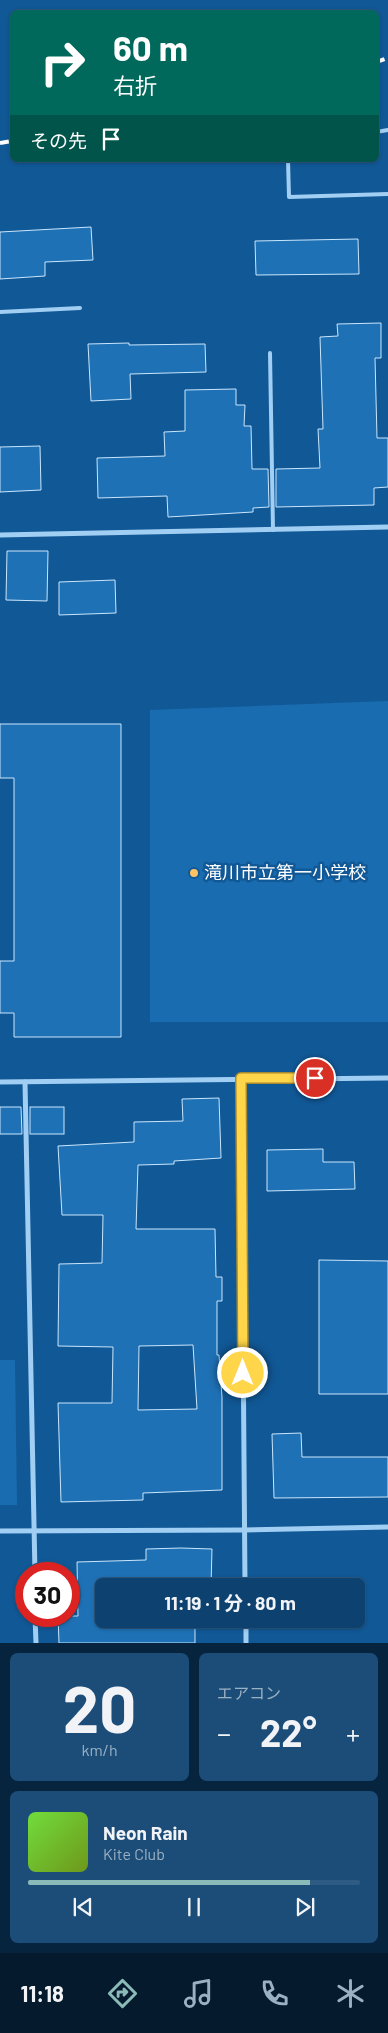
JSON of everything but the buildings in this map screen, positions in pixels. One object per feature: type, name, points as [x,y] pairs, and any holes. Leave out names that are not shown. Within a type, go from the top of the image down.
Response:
[{"type":"street","points":[[0,536],[388,527]]},
{"type":"street","points":[[0,1082],[241,1078],[388,1078]]},
{"type":"street","points":[[241,1078],[245,1578]]},
{"type":"street","points":[[25,1082],[35,1562]]},
{"type":"street","points":[[0,1531],[244,1530],[388,1527]]},
{"type":"street","points":[[35,1627],[36,1643]]},
{"type":"street","points":[[246,1628],[246,1643]]},
{"type":"lane","points":[[288,162],[289,196],[388,194]]},
{"type":"lane","points":[[0,312],[80,308]]},
{"type":"lane","points":[[270,353],[273,530]]},
{"type":"shaded area","points":[[388,701],[388,1022],[150,1022],[150,710]]},
{"type":"shaded area","points":[[0,1360],[15,1360],[17,1505],[0,1505]]},
{"type":"railway","points":[[379,61],[388,58]]},
{"type":"railway","points":[[0,143],[10,141]]},
{"type":"place","name":"滝川市立第一小学校","points":[[194,873]]},
{"type":"route","points":[[243,1373],[241,1078],[315,1078]]}]
